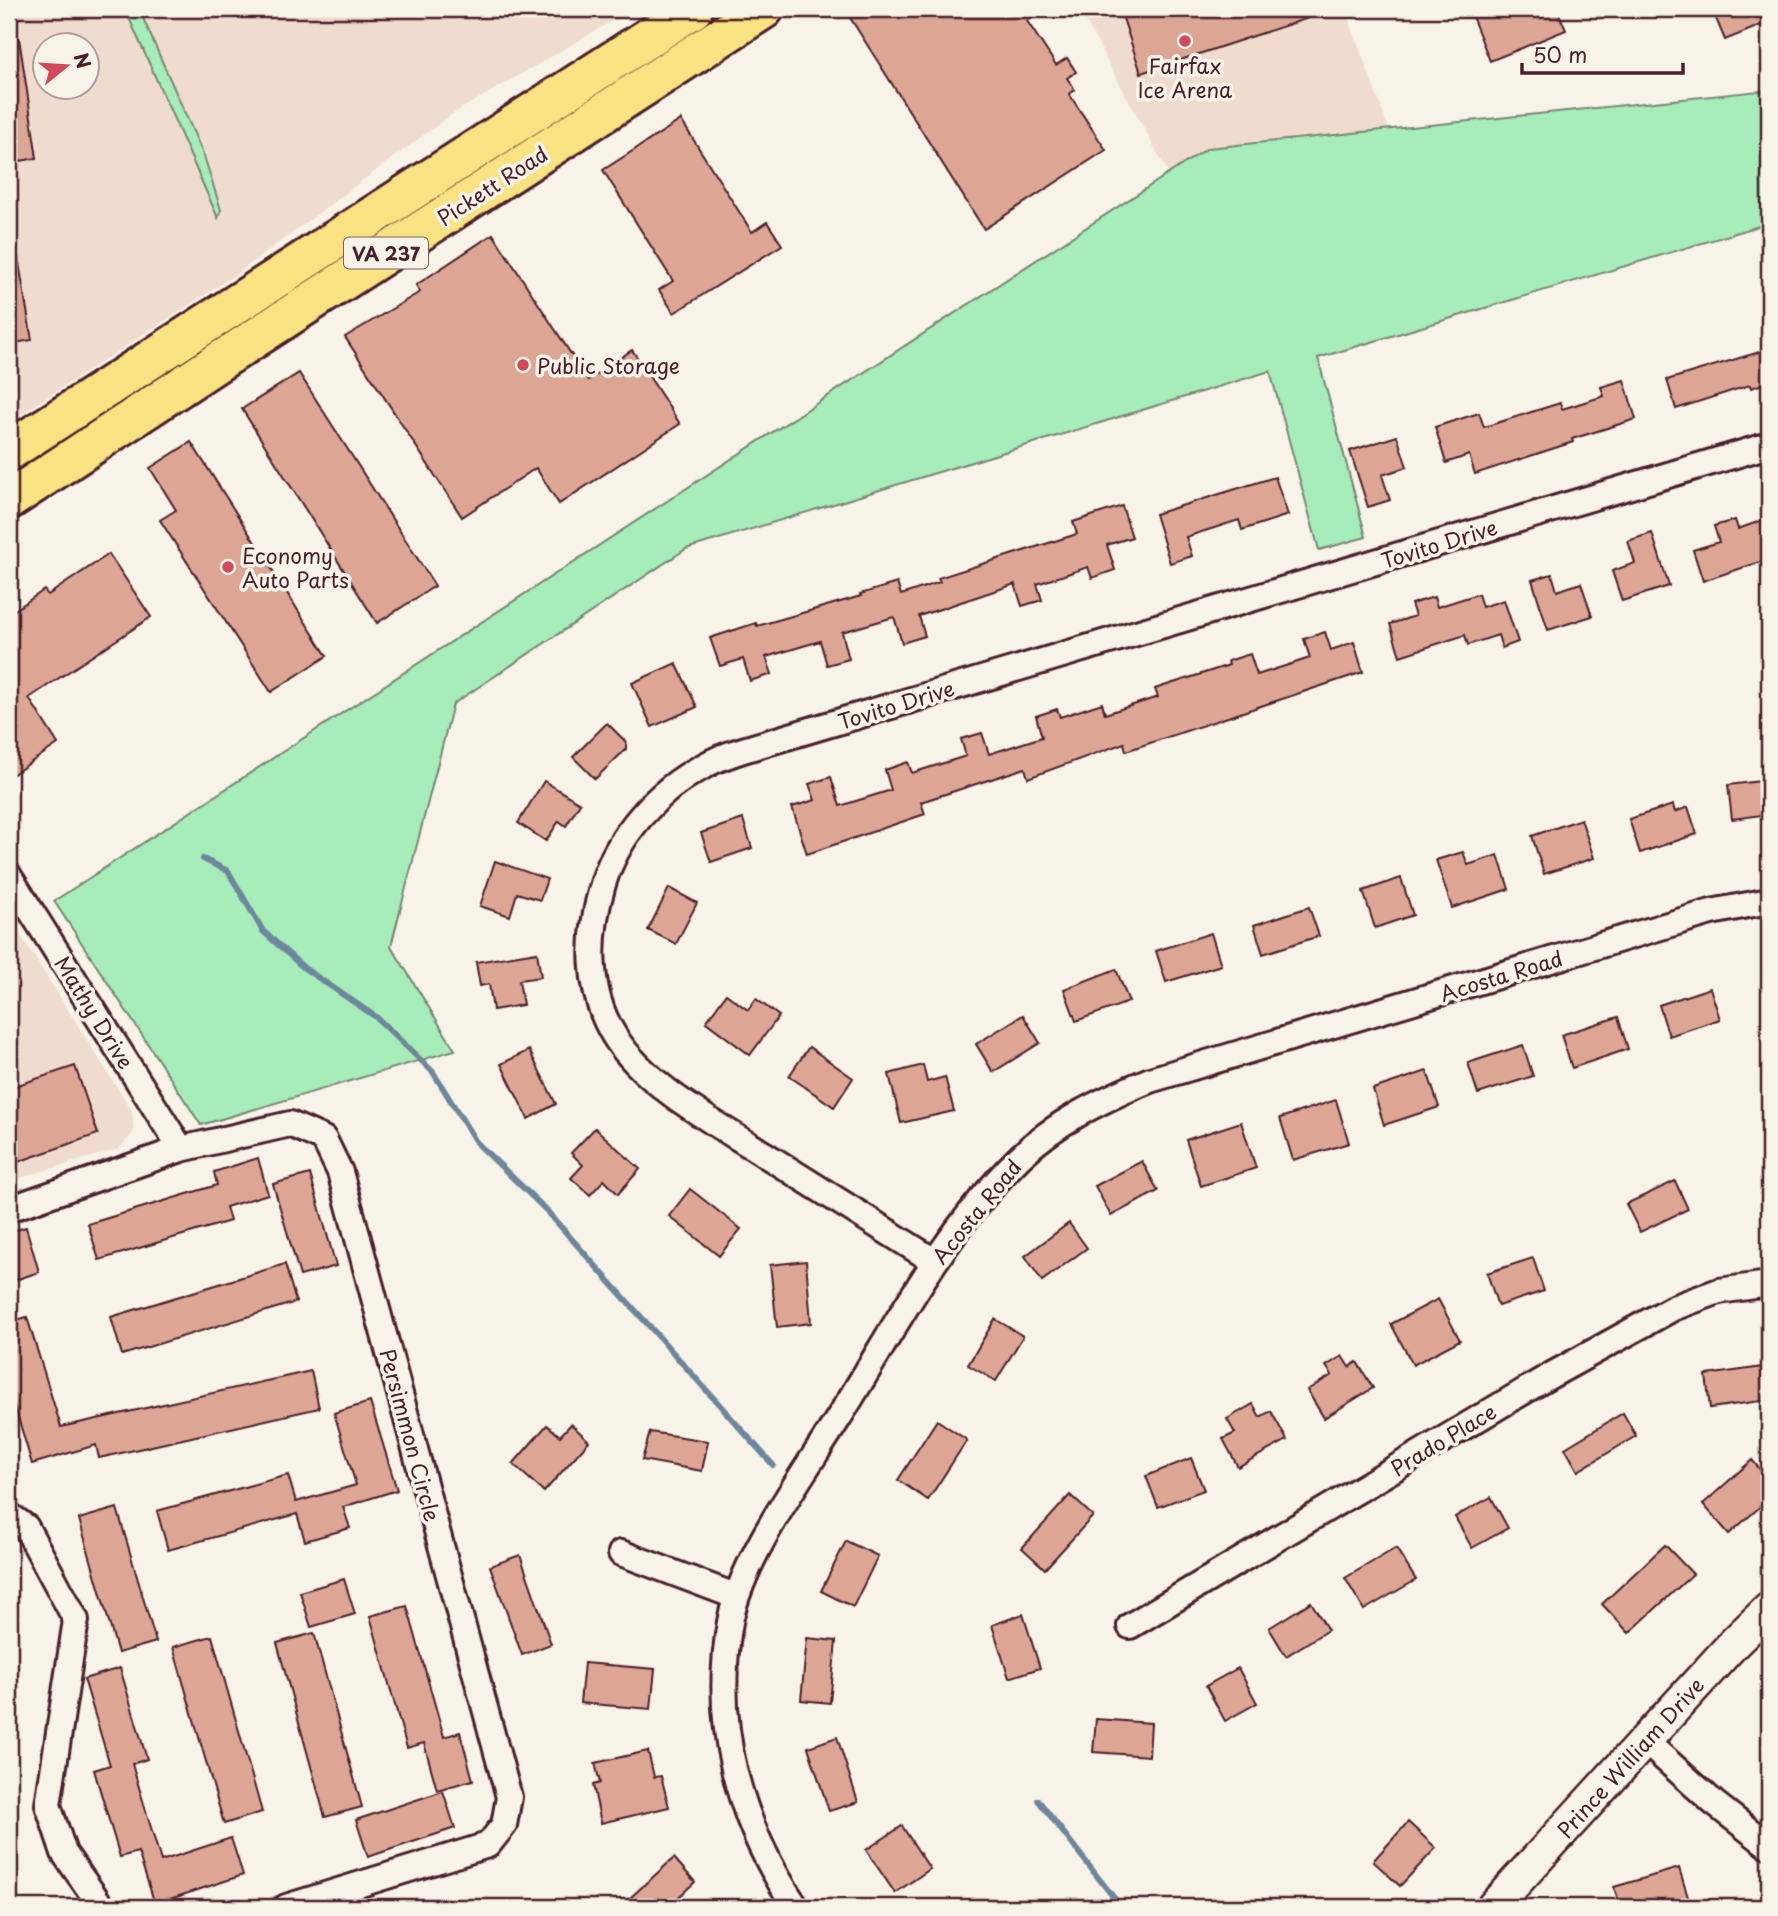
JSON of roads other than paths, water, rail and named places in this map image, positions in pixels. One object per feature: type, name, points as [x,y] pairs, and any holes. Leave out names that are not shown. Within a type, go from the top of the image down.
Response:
[{"type":"main road","name":"Pickett Road","points":[[9,451],[693,9]]},
{"type":"main road","name":"Pickett Road","points":[[9,499],[764,9]]},
{"type":"street","name":"Tovito Drive","points":[[934,1261],[696,1110],[645,1073],[613,1035],[600,1007],[593,979],[592,948],[598,902],[606,875],[621,844],[662,794],[702,766],[753,747],[1769,445]]},
{"type":"street","name":"Mathy Drive","points":[[9,876],[181,1149]]},
{"type":"street","name":"Acosta Road","points":[[796,1907],[752,1830],[740,1798],[730,1758],[725,1725],[724,1688],[728,1636],[735,1596],[783,1507],[934,1261],[983,1196],[1021,1156],[1068,1120],[1120,1092],[1150,1080],[1711,912],[1769,901]]},
{"type":"street","name":"Persimmon Circle","points":[[9,1209],[181,1149],[290,1124],[324,1139],[340,1172],[509,1797],[504,1825],[488,1845],[286,1907]]},
{"type":"street","name":"Prado Place","points":[[1130,1626],[1536,1384],[1673,1308],[1719,1290],[1769,1284]]},
{"type":"street","points":[[9,1515],[26,1527],[76,1620],[48,1805],[64,1853],[102,1907]]},
{"type":"street","points":[[621,1553],[735,1596]]},
{"type":"street","name":"Prince William Drive","points":[[1493,1907],[1735,1642],[1769,1609]]},
{"type":"street","points":[[1645,1741],[1714,1803],[1769,1846]]},
{"type":"waterway","points":[[203,859],[228,871],[263,931],[304,968],[376,1017],[433,1072],[476,1142],[545,1209],[773,1465]]},
{"type":"waterway","points":[[1038,1800],[1121,1907]]},
{"type":"place","name":"Fairfax Ice Arena","points":[[1185,41]]},
{"type":"place","name":"Public Storage","points":[[523,365]]},
{"type":"place","name":"Economy Auto Parts","points":[[228,567]]}]
